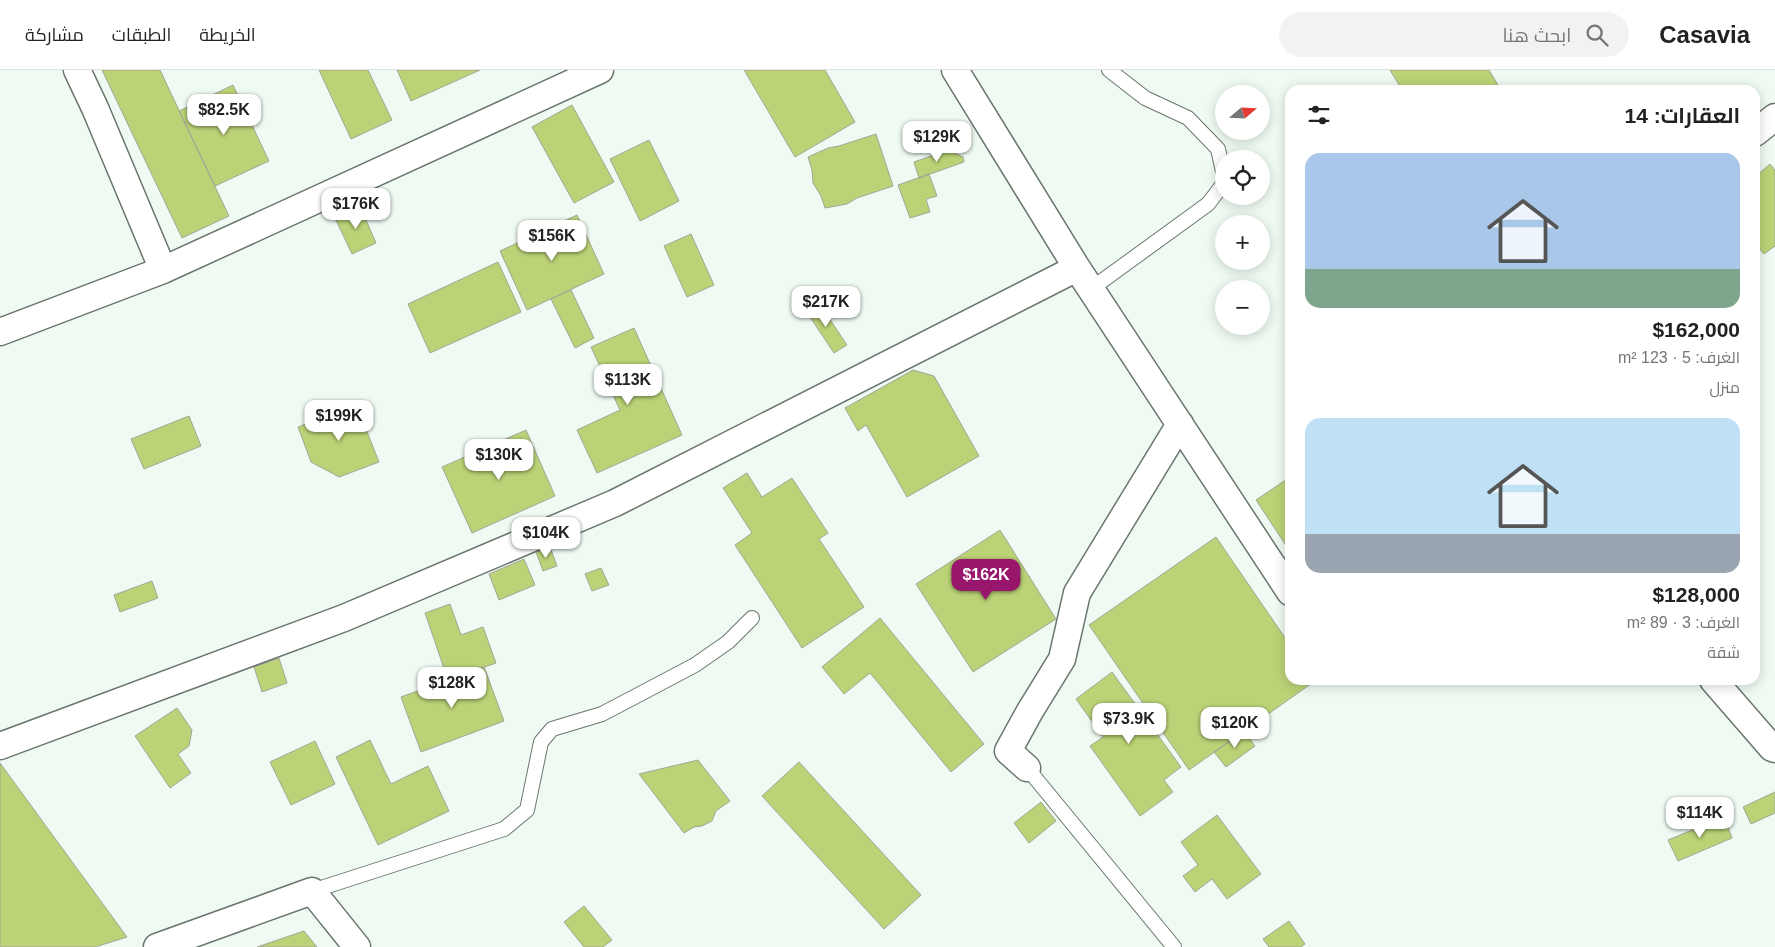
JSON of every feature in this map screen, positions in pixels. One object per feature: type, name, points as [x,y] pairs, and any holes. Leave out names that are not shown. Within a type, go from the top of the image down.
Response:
[{"type":"street","points":[[77,70],[95,108],[162,270]]},
{"type":"street","points":[[0,332],[162,270],[600,70]]},
{"type":"street","points":[[955,70],[1084,279],[1285,584]]},
{"type":"street","points":[[1760,129],[1775,117]]},
{"type":"street","points":[[0,746],[344,618],[615,503],[1084,279]]},
{"type":"street","points":[[1027,768],[1008,751],[1062,659],[1077,593],[1180,424]]},
{"type":"street","points":[[1717,685],[1772,748],[1775,749]]},
{"type":"street","points":[[157,947],[312,891],[357,947]]},
{"type":"lane","points":[[1109,70],[1145,98],[1188,118],[1218,150]]},
{"type":"lane","points":[[1084,279],[1208,204],[1215,195]]},
{"type":"lane","points":[[312,891],[504,829],[527,810],[541,742],[552,729],[602,714],[695,664],[728,642],[752,618]]},
{"type":"lane","points":[[1027,768],[1174,947]]},
{"type":"building","points":[[102,70],[160,70],[229,216],[182,238]]},
{"type":"building","points":[[319,70],[368,70],[392,120],[351,139]]},
{"type":"building","points":[[397,70],[480,70],[411,101]]},
{"type":"building","points":[[744,70],[825,70],[855,122],[795,157]]},
{"type":"building","points":[[1390,70],[1489,70],[1498,85],[1399,85]]},
{"type":"building","points":[[233,85],[269,161],[215,186],[179,111]]},
{"type":"building","points":[[572,105],[614,182],[574,203],[532,127]]},
{"type":"building","points":[[876,134],[893,186],[857,198],[847,204],[825,208],[821,196],[813,183],[808,157],[828,148]]},
{"type":"building","points":[[649,140],[679,201],[640,221],[610,159]]},
{"type":"building","points":[[948,150],[963,157],[964,162],[919,178],[914,162]]},
{"type":"building","points":[[1770,164],[1775,170],[1775,246],[1764,254],[1760,250],[1760,173]]},
{"type":"building","points":[[929,174],[937,196],[926,199],[930,212],[910,218],[898,185]]},
{"type":"building","points":[[360,206],[376,243],[352,254],[335,218]]},
{"type":"building","points":[[577,215],[604,274],[527,310],[500,251]]},
{"type":"building","points":[[691,234],[714,285],[687,297],[664,246]]},
{"type":"building","points":[[498,262],[521,312],[430,353],[408,304]]},
{"type":"building","points":[[571,290],[594,338],[575,348],[551,299]]},
{"type":"building","points":[[819,303],[847,345],[834,353],[806,311]]},
{"type":"building","points":[[634,328],[682,435],[597,473],[577,430],[620,410],[591,347]]},
{"type":"building","points":[[913,370],[934,376],[979,456],[907,497],[866,425],[858,431],[845,408]]},
{"type":"building","points":[[356,404],[379,462],[339,477],[311,462],[298,427]]},
{"type":"building","points":[[189,416],[201,446],[144,469],[131,439]]},
{"type":"building","points":[[526,430],[555,496],[472,533],[442,467]]},
{"type":"building","points":[[747,473],[762,497],[792,478],[828,533],[819,539],[864,607],[802,648],[735,545],[752,533],[723,488]]},
{"type":"building","points":[[1285,480],[1285,544],[1256,500]]},
{"type":"building","points":[[1000,530],[1056,619],[973,672],[916,584]]},
{"type":"building","points":[[1216,537],[1285,638],[1285,685],[1309,685],[1189,770],[1089,625]]},
{"type":"building","points":[[550,547],[557,566],[543,571],[536,552]]},
{"type":"building","points":[[524,559],[535,585],[499,600],[489,574]]},
{"type":"building","points":[[601,568],[609,585],[592,591],[585,574]]},
{"type":"building","points":[[152,581],[158,598],[120,612],[114,595]]},
{"type":"building","points":[[450,604],[461,635],[483,627],[496,663],[448,680],[425,613]]},
{"type":"building","points":[[880,618],[984,744],[951,772],[870,673],[844,694],[822,667]]},
{"type":"building","points":[[279,658],[287,683],[262,692],[254,667]]},
{"type":"building","points":[[484,667],[504,721],[421,752],[401,697]]},
{"type":"building","points":[[1112,672],[1181,767],[1164,780],[1173,792],[1140,816],[1090,746],[1103,737],[1076,699]]},
{"type":"building","points":[[177,708],[192,730],[189,746],[178,754],[191,773],[170,788],[135,736]]},
{"type":"building","points":[[1244,731],[1255,746],[1226,767],[1214,752]]},
{"type":"building","points":[[370,740],[391,784],[428,766],[449,811],[378,845],[336,757]]},
{"type":"building","points":[[315,741],[335,784],[291,805],[270,762]]},
{"type":"building","points":[[698,760],[730,801],[716,811],[712,821],[702,826],[694,827],[684,833],[639,774]]},
{"type":"building","points":[[799,762],[921,895],[884,929],[762,796]]},
{"type":"building","points":[[0,763],[127,937],[95,947],[0,947]]},
{"type":"building","points":[[1775,792],[1775,813],[1751,824],[1743,807]]},
{"type":"building","points":[[1041,802],[1056,821],[1029,843],[1014,823]]},
{"type":"building","points":[[1217,815],[1261,874],[1227,899],[1212,879],[1195,892],[1183,876],[1198,865],[1181,842]]},
{"type":"building","points":[[1724,817],[1732,838],[1678,861],[1668,840]]},
{"type":"building","points":[[584,906],[612,940],[603,947],[584,947],[564,922]]},
{"type":"building","points":[[1289,921],[1305,944],[1301,947],[1269,947],[1263,939]]},
{"type":"building","points":[[304,931],[317,947],[257,947]]}]
